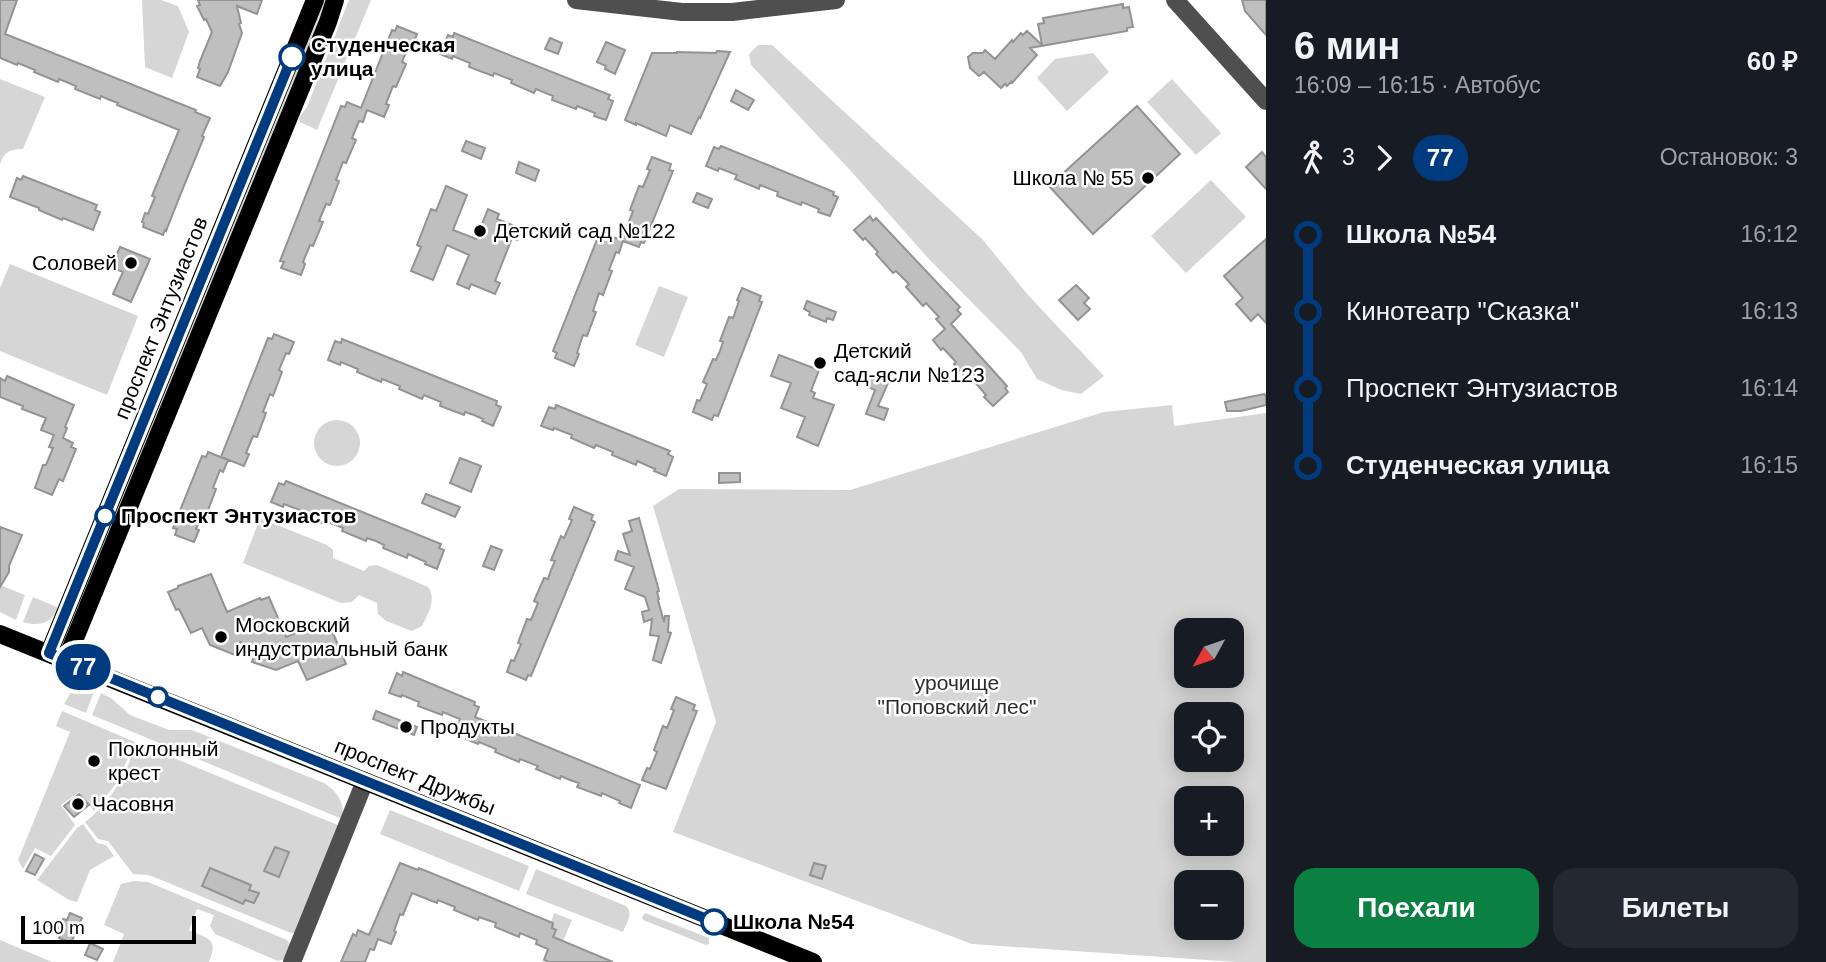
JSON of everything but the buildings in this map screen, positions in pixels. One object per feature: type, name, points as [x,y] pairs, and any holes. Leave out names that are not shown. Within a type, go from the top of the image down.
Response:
[{"type":"main road","name":"проспект Энтузиастов","points":[[49,653],[314,0]]},
{"type":"main road","name":"проспект Энтузиастов","points":[[66,660],[335,0]]},
{"type":"main road","name":"проспект Дружбы","points":[[0,634],[813,962]]},
{"type":"street","points":[[576,0],[651,4],[682,12],[732,12],[836,0]]},
{"type":"street","points":[[1179,5],[1266,101]]},
{"type":"street","points":[[292,962],[365,781]]},
{"type":"green space","points":[[142,0],[161,0],[178,6],[189,32],[172,78],[145,67]]},
{"type":"green space","points":[[320,0],[329,0],[80,604],[78,602]]},
{"type":"green space","points":[[349,0],[371,0],[317,130],[300,122],[299,118],[307,107]]},
{"type":"green space","points":[[758,45],[772,45],[983,240],[1028,295],[1104,376],[1081,394],[1061,390],[1037,379],[1021,352],[928,258],[751,65],[749,54]]},
{"type":"green space","points":[[1093,53],[1109,72],[1067,111],[1037,78],[1055,59]]},
{"type":"green space","points":[[0,79],[45,97],[23,149],[8,152],[0,164]]},
{"type":"green space","points":[[1172,79],[1221,133],[1196,155],[1147,102]]},
{"type":"green space","points":[[1211,180],[1246,217],[1186,273],[1151,236]]},
{"type":"green space","points":[[10,264],[138,316],[107,395],[0,351],[0,288]]},
{"type":"green space","points":[[659,286],[688,297],[664,357],[635,345]]},
{"type":"green space","name":"урочище \"Поповский лес\"","points":[[1172,405],[1174,426],[1266,413],[1266,962],[972,944],[673,832],[716,722],[653,506],[679,489],[850,490],[1104,412]]},
{"type":"green space","points":[[337,420],[354,426],[360,443],[354,460],[337,466],[320,460],[314,443],[320,426]]},
{"type":"green space","points":[[260,518],[327,545],[333,550],[333,558],[364,571],[369,566],[377,565],[428,587],[432,601],[422,626],[412,631],[386,621],[378,614],[377,603],[359,595],[352,602],[341,603],[243,563]]},
{"type":"green space","points":[[0,585],[25,595],[16,620],[0,612]]},
{"type":"green space","points":[[33,597],[59,608],[44,623],[23,622]]},
{"type":"green space","points":[[80,685],[95,689],[86,713],[64,704],[71,692]]},
{"type":"green space","points":[[101,693],[130,715],[169,730],[192,730],[324,783],[339,798],[342,819],[92,715]]},
{"type":"green space","points":[[62,711],[135,742],[118,781],[94,811],[79,792],[61,805],[75,825],[51,856],[35,848],[23,869],[18,860],[70,732],[56,726]]},
{"type":"green space","points":[[137,743],[340,826],[295,933],[149,875],[133,874],[108,841],[98,839],[85,822],[103,805],[117,786]]},
{"type":"green space","points":[[390,810],[529,866],[519,891],[380,834]]},
{"type":"green space","points":[[83,824],[97,843],[106,845],[114,856],[90,870],[77,902],[69,900],[37,880]]},
{"type":"green space","points":[[536,869],[626,906],[629,915],[623,932],[526,894]]},
{"type":"green space","points":[[148,882],[287,940],[291,945],[285,959],[278,961],[215,934],[210,926],[214,915],[197,909],[189,930],[210,940],[213,948],[209,962],[113,962],[124,934],[104,925],[121,884]]},
{"type":"green space","points":[[554,913],[572,920],[563,941],[551,942],[556,930],[552,928],[551,922]]},
{"type":"green space","points":[[645,913],[709,938],[709,944],[643,920]]},
{"type":"green space","points":[[0,940],[52,962],[0,962]]},
{"type":"bus line","name":"77","points":[[292,57],[49,653],[714,922]]},
{"type":"place","name":"Студенческая улица","points":[[292,57]]},
{"type":"place","name":"Школа № 55","points":[[1148,178]]},
{"type":"place","name":"Детский сад №122","points":[[480,231]]},
{"type":"place","name":"Соловей","points":[[131,263]]},
{"type":"place","name":"Детский сад-ясли №123","points":[[820,363]]},
{"type":"place","name":"Проспект Энтузиастов","points":[[105,516]]},
{"type":"place","name":"Московский индустриальный банк","points":[[221,637]]},
{"type":"place","name":"Продукты","points":[[406,727]]},
{"type":"place","name":"Поклонный крест","points":[[94,761]]},
{"type":"place","name":"Часовня","points":[[78,804]]},
{"type":"place","name":"Школа №54","points":[[714,922]]}]
